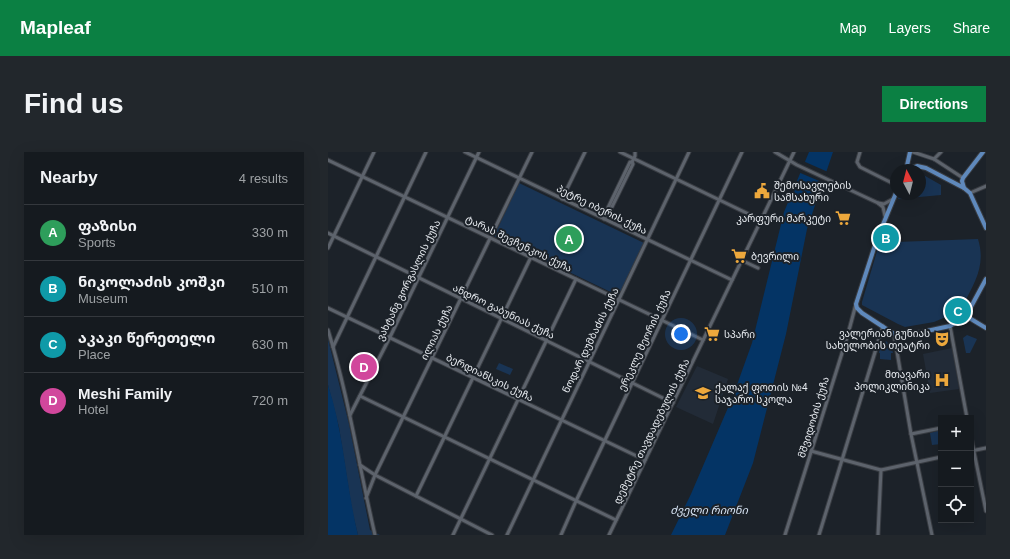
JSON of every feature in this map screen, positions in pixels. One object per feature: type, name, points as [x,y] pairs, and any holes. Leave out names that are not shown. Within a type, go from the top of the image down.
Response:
[{"type":"main road","points":[[908,164],[912,152]]},
{"type":"main road","points":[[964,188],[962,181],[963,178],[983,152]]},
{"type":"main road","points":[[926,168],[964,188],[970,193],[986,228]]},
{"type":"main road","points":[[893,200],[885,216],[874,246],[856,304],[857,308],[862,313],[894,334],[905,335],[950,326],[966,316],[986,279]]},
{"type":"main road","points":[[966,316],[986,328]]},
{"type":"street","points":[[328,248],[374,152]]},
{"type":"street","points":[[333,347],[426,152]]},
{"type":"street","name":"პეტრე იბერის ქუჩა","points":[[465,152],[732,280]]},
{"type":"street","name":"ვახტანგ გორგასლის ქუჩა","points":[[350,415],[390,337],[479,152]]},
{"type":"street","name":"ილიას ქუჩა","points":[[366,498],[375,475],[532,152]]},
{"type":"street","points":[[562,199],[585,152]]},
{"type":"street","points":[[620,152],[634,157],[761,220]]},
{"type":"street","points":[[605,218],[605,214],[630,162],[639,152]]},
{"type":"street","name":"ნოდარ დუმბაძის ქუჩა","points":[[507,535],[689,152]]},
{"type":"street","name":"ერეკლე მეორის ქუჩა","points":[[561,535],[742,152]]},
{"type":"street","points":[[775,152],[884,206]]},
{"type":"street","name":"დემეტრე თავდადებულის ქუჩა","points":[[609,535],[794,152]]},
{"type":"street","points":[[860,152],[857,158],[857,162],[860,167],[890,182]]},
{"type":"street","points":[[912,152],[934,159],[963,178]]},
{"type":"street","points":[[934,159],[940,152]]},
{"type":"street","name":"ტარას შევჩენკოს ქუჩა","points":[[328,160],[703,340]]},
{"type":"street","points":[[970,193],[986,186]]},
{"type":"street","points":[[884,206],[892,200]]},
{"type":"street","points":[[884,206],[885,216]]},
{"type":"street","name":"ანდრო გაბუნიას ქუჩა","points":[[328,233],[673,403]]},
{"type":"street","points":[[416,496],[531,257]]},
{"type":"street","points":[[742,260],[758,268]]},
{"type":"street","points":[[453,535],[576,279]]},
{"type":"street","name":"მშვიდობის ქუჩა","points":[[785,535],[856,304]]},
{"type":"street","name":"ბერდიანსკის ქუჩა","points":[[328,308],[645,460]]},
{"type":"street","points":[[854,311],[862,313]]},
{"type":"street","points":[[819,535],[883,326]]},
{"type":"street","points":[[950,326],[966,415]]},
{"type":"street","points":[[328,330],[350,415],[374,533],[380,535]]},
{"type":"street","points":[[894,334],[911,434],[932,535]]},
{"type":"street","points":[[360,396],[616,520]]},
{"type":"street","points":[[911,434],[938,429]]},
{"type":"street","points":[[974,451],[986,448]]},
{"type":"street","points":[[811,451],[881,470],[938,458]]},
{"type":"street","points":[[974,460],[986,511]]},
{"type":"street","points":[[360,464],[375,475],[492,535]]},
{"type":"street","points":[[878,535],[881,470]]},
{"type":"shaded area","points":[[926,176],[941,185],[941,195],[926,196]]},
{"type":"shaded area","points":[[519,183],[644,243],[619,296],[494,236]]},
{"type":"shaded area","points":[[883,231],[890,233],[893,241],[896,242],[978,239],[981,257],[980,265],[975,281],[963,305],[953,314],[934,322],[905,327],[862,305]]},
{"type":"shaded area","points":[[967,335],[977,339],[970,353],[966,353],[963,338]]},
{"type":"shaded area","points":[[328,339],[349,424],[370,530],[380,535],[358,535],[352,510],[339,427],[328,385]]},
{"type":"shaded area","points":[[886,341],[891,346],[893,353],[891,353],[891,360],[880,359],[880,346]]},
{"type":"shaded area","points":[[952,348],[959,389],[930,393],[923,354]]},
{"type":"shaded area","points":[[499,363],[513,369],[510,375],[496,369]]},
{"type":"shaded area","name":"ქალაქ ფოთის №4 საჯარო სკოლა","points":[[697,366],[728,379],[713,424],[676,407]]},
{"type":"shaded area","points":[[938,431],[938,444],[932,445],[930,433]]},
{"type":"water","name":"ძველი რიონი","points":[[809,152],[833,152],[807,229],[786,334],[753,463],[725,535],[671,535],[691,494],[733,396],[752,343],[784,212]]},
{"type":"water","points":[[328,385],[338,422],[350,498],[358,535],[328,535]]},
{"type":"pier","points":[[803,161],[828,172],[824,183],[798,172]]},
{"type":"place","name":"შემოსავლების სამსახური","points":[[762,191]]},
{"type":"place","name":"კარფური მარკეტი","points":[[843,218]]},
{"type":"place","name":"ნიკოლაძის კოშკი","points":[[886,238]]},
{"type":"place","name":"ფაზისი","points":[[569,239]]},
{"type":"place","name":"ბევრილი","points":[[739,256]]},
{"type":"place","name":"აკაკი წერეთელი","points":[[958,311]]},
{"type":"place","name":"სპარი","points":[[712,334]]},
{"type":"place","name":"ვალერიან გუნიას სახელობის თეატრი","points":[[942,339]]},
{"type":"place","name":"Meshi Family","points":[[364,367]]},
{"type":"place","name":"მთავარი პოლიკლინიკა","points":[[942,380]]},
{"type":"place","name":"ქალაქ ფოთის №4 საჯარო სკოლა","points":[[703,393]]}]
